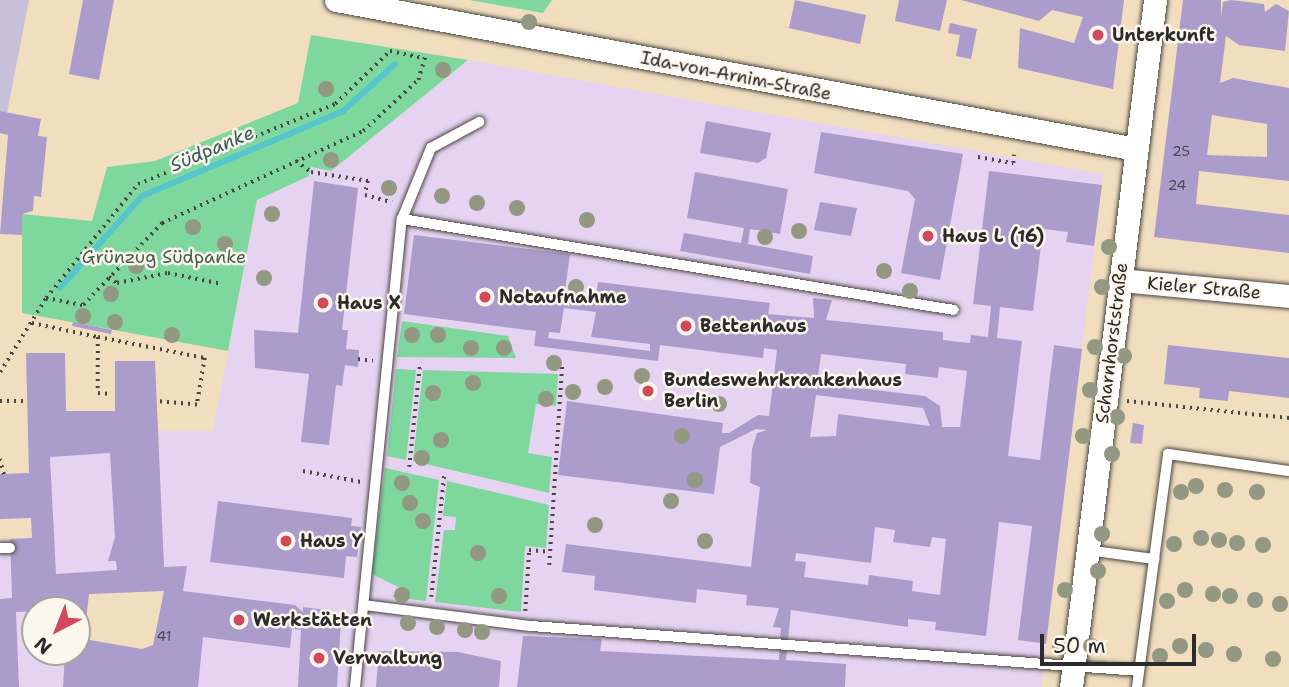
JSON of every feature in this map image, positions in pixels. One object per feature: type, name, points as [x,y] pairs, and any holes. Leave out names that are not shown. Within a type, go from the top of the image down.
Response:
[{"type":"street","name":"Ida-von-Arnim-Straße","points":[[336,0],[1136,149]]},
{"type":"street","name":"Scharnhorststraße","points":[[1072,676],[1155,0]]},
{"type":"street","name":"Kieler Straße","points":[[1120,280],[1289,296]]},
{"type":"lane","points":[[355,687],[402,219],[431,148],[479,122]]},
{"type":"lane","points":[[402,219],[954,310]]},
{"type":"lane","points":[[430,223],[430,237]]},
{"type":"lane","points":[[393,296],[406,294]]},
{"type":"lane","points":[[1137,687],[1168,454],[1289,471]]},
{"type":"lane","points":[[1087,550],[1154,559]]},
{"type":"lane","points":[[364,605],[524,625],[1072,676],[1139,671]]},
{"type":"path","points":[[0,372],[46,298],[138,184],[335,104],[390,51],[425,56],[418,80],[363,131],[162,223],[83,305],[46,298]]},
{"type":"path","points":[[978,157],[1013,163],[1014,155]]},
{"type":"path","points":[[296,160],[311,172],[368,181],[365,195],[392,201],[402,219]]},
{"type":"path","points":[[109,277],[117,283],[168,273],[222,284]]},
{"type":"path","points":[[32,323],[205,358],[197,405],[159,402]]},
{"type":"path","points":[[98,337],[98,393],[111,394]]},
{"type":"path","points":[[409,467],[420,363]]},
{"type":"path","points":[[549,565],[562,366]]},
{"type":"path","points":[[0,401],[27,401]]},
{"type":"path","points":[[1134,402],[1289,418]]},
{"type":"path","points":[[0,459],[4,474]]},
{"type":"path","points":[[303,471],[377,484]]},
{"type":"path","points":[[429,613],[444,475]]},
{"type":"path","points":[[524,625],[529,550],[550,552]]},
{"type":"shaded area","points":[[0,0],[29,0],[7,113],[0,111]]},
{"type":"shaded area","name":"Bundeswehrkrankenhaus Berlin","points":[[468,60],[1103,174],[1041,687],[163,687],[181,590],[21,596],[21,666],[64,666],[63,687],[0,687],[0,540],[32,537],[27,431],[213,431],[257,200],[309,176],[311,167],[331,171]]},
{"type":"green space","points":[[469,0],[552,0],[543,13]]},
{"type":"green space","name":"Grünzug Südpanke","points":[[311,35],[468,60],[331,171],[311,167],[309,176],[257,200],[228,351],[22,313],[22,214],[92,221],[107,167],[155,161],[298,103]]},
{"type":"green space","points":[[402,321],[508,336],[516,358],[397,357]]},
{"type":"green space","points":[[396,369],[416,370],[406,460],[387,456]]},
{"type":"green space","points":[[423,370],[558,374],[556,406],[536,404],[528,453],[552,457],[549,493],[413,461]]},
{"type":"green space","points":[[385,468],[439,480],[426,601],[392,597],[400,588],[372,574]]},
{"type":"green space","points":[[447,481],[549,505],[546,548],[525,546],[521,612],[435,602],[444,530],[455,530],[456,517],[443,516]]},
{"type":"building","points":[[83,0],[114,0],[99,80],[69,74]]},
{"type":"building","points":[[795,0],[866,15],[860,44],[789,28]]},
{"type":"building","points":[[899,0],[947,0],[940,31],[895,21]]},
{"type":"building","points":[[961,0],[1124,0],[1113,89],[1018,68],[1020,28],[1074,43],[1083,17],[1052,10],[1039,21]]},
{"type":"building","points":[[1183,0],[1221,0],[1221,18],[1223,2],[1231,0],[1264,4],[1265,12],[1276,4],[1289,11],[1285,51],[1239,45],[1226,36],[1220,83],[1233,78],[1289,88],[1289,181],[1199,171],[1196,204],[1289,215],[1289,253],[1154,237]],"holes":[[[1212,115],[1267,124],[1267,157],[1207,155]]]},
{"type":"building","points":[[950,23],[977,29],[971,59],[956,56],[960,35],[948,33]]},
{"type":"building","points":[[0,111],[41,119],[38,136],[47,137],[41,197],[34,196],[33,211],[22,214],[22,235],[0,234],[8,135],[0,133]]},
{"type":"building","points":[[706,121],[771,133],[766,158],[758,163],[700,153]]},
{"type":"building","name":"Haus L (16)","points":[[821,132],[963,154],[940,280],[901,273],[915,199],[908,191],[814,173]]},
{"type":"building","points":[[989,171],[1102,185],[1094,246],[1066,242],[1068,232],[1043,229],[1033,311],[1000,307],[997,338],[1022,341],[1008,456],[1040,460],[1054,345],[1082,349],[1046,644],[1018,640],[1032,526],[999,522],[986,636],[935,630],[936,622],[908,619],[908,627],[791,610],[786,660],[846,664],[845,687],[517,687],[523,636],[602,639],[600,651],[779,660],[781,628],[773,627],[779,608],[746,605],[747,595],[697,589],[696,603],[594,590],[595,576],[562,572],[566,544],[751,567],[760,487],[750,483],[752,449],[757,433],[767,430],[756,429],[720,447],[714,494],[558,475],[567,401],[723,423],[722,433],[729,433],[758,415],[769,416],[777,350],[764,348],[763,358],[660,345],[658,361],[534,346],[536,331],[404,314],[414,235],[570,254],[564,299],[595,303],[598,282],[770,303],[768,314],[814,318],[813,298],[832,300],[826,320],[943,332],[943,340],[970,343],[971,335],[988,337],[991,306],[973,304]],"holes":[[[564,308],[596,312],[591,337],[650,344],[650,351],[548,338],[549,332],[560,333]],[[821,354],[906,364],[905,374],[938,378],[939,367],[967,371],[960,427],[942,427],[940,406],[925,396],[817,383]],[[816,395],[923,408],[930,426],[838,414],[836,436],[810,437]],[[875,527],[895,530],[893,542],[930,547],[932,537],[946,539],[940,595],[912,591],[913,581],[869,575],[868,585],[804,577],[806,562],[795,561],[796,553],[871,563]]]},
{"type":"building","points":[[695,172],[788,189],[780,234],[750,229],[748,244],[813,256],[810,274],[680,251],[684,233],[741,243],[744,228],[687,218]]},
{"type":"building","name":"Haus X","points":[[314,181],[358,188],[342,330],[348,330],[346,349],[359,350],[358,367],[345,365],[342,386],[336,385],[329,445],[301,442],[309,374],[255,368],[254,330],[298,333]]},
{"type":"building","points":[[820,202],[857,208],[851,236],[814,230]]},
{"type":"building","points":[[73,322],[112,330],[111,334],[72,326]]},
{"type":"building","points":[[1168,345],[1289,358],[1289,398],[1229,391],[1228,401],[1199,398],[1200,388],[1164,384]]},
{"type":"building","points":[[26,353],[65,353],[66,411],[115,411],[115,361],[155,361],[164,567],[187,566],[183,591],[295,605],[303,612],[303,607],[327,610],[326,619],[341,620],[337,687],[298,687],[301,630],[292,629],[290,648],[203,637],[198,687],[63,687],[64,666],[91,666],[91,640],[142,649],[153,645],[164,591],[89,596],[21,596],[21,612],[16,612],[19,687],[0,687],[0,599],[12,598],[10,539],[32,538],[31,518],[0,519],[0,474],[29,473]],"holes":[[[110,453],[115,537],[108,561],[116,561],[117,570],[56,574],[50,457]]]},
{"type":"building","points":[[1133,423],[1144,425],[1142,444],[1130,443]]},
{"type":"building","name":"Haus Y","points":[[218,501],[352,518],[351,526],[361,527],[357,557],[346,556],[344,578],[210,562]]},
{"type":"building","points":[[379,651],[458,652],[501,661],[499,687],[376,687]]},
{"type":"waterway","name":"Südpanke","points":[[60,288],[142,196],[343,111],[395,64]]},
{"type":"place","name":"Unterkunft","points":[[1098,35]]},
{"type":"place","name":"Haus L (16)","points":[[928,236]]},
{"type":"place","name":"Notaufnahme","points":[[485,297]]},
{"type":"place","name":"Haus X","points":[[323,303]]},
{"type":"place","name":"Bettenhaus","points":[[686,326]]},
{"type":"place","name":"Bundeswehrkrankenhaus Berlin","points":[[648,391]]},
{"type":"place","name":"Haus Y","points":[[286,541]]},
{"type":"place","name":"Werkstätten","points":[[239,620]]},
{"type":"place","name":"Verwaltung","points":[[319,658]]}]
